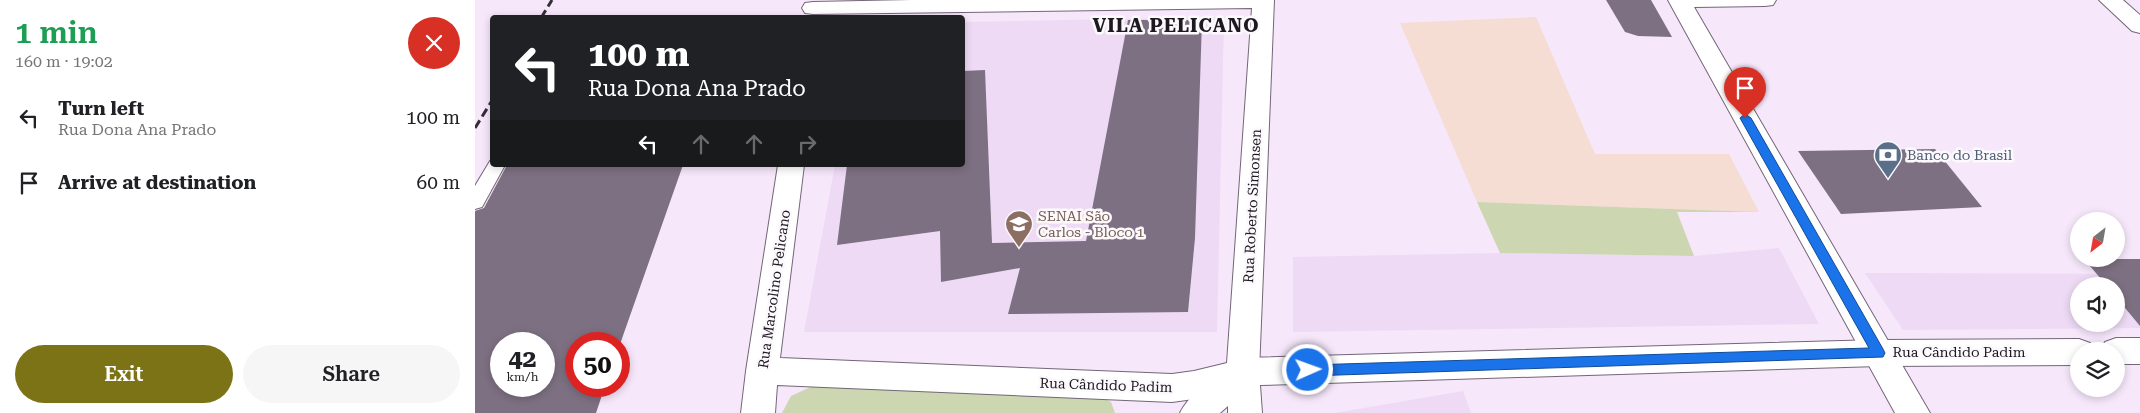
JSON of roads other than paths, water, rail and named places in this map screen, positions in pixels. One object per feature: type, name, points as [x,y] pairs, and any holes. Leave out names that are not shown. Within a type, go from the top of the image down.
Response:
[{"type":"street","points":[[1765,0],[1679,1],[1913,413]]},
{"type":"street","points":[[2110,0],[2140,26]]},
{"type":"street","points":[[813,9],[964,3],[1263,1]]},
{"type":"street","name":"Rua Roberto Simonsen","points":[[1245,413],[1243,372],[1263,1]]},
{"type":"street","name":"Rua Marcolino Pelicano","points":[[758,413],[762,371],[791,167]]},
{"type":"street","points":[[2125,352],[2140,351]]},
{"type":"street","name":"Rua Cândido Padim","points":[[762,371],[1172,388],[1194,385],[1243,372],[1879,353],[2070,352]]},
{"type":"street","points":[[1197,413],[1243,372]]},
{"type":"lane","points":[[475,202],[495,167]]},
{"type":"railway","points":[[543,15],[552,0]]},
{"type":"railway","points":[[475,128],[490,104]]},
{"type":"place","name":"Banco do Brasil","points":[[1888,179]]},
{"type":"place","name":"SENAI São Carlos - Bloco 1","points":[[1019,248]]},
{"type":"district","name":"VILA PELICANO","points":[[1176,25]]}]
